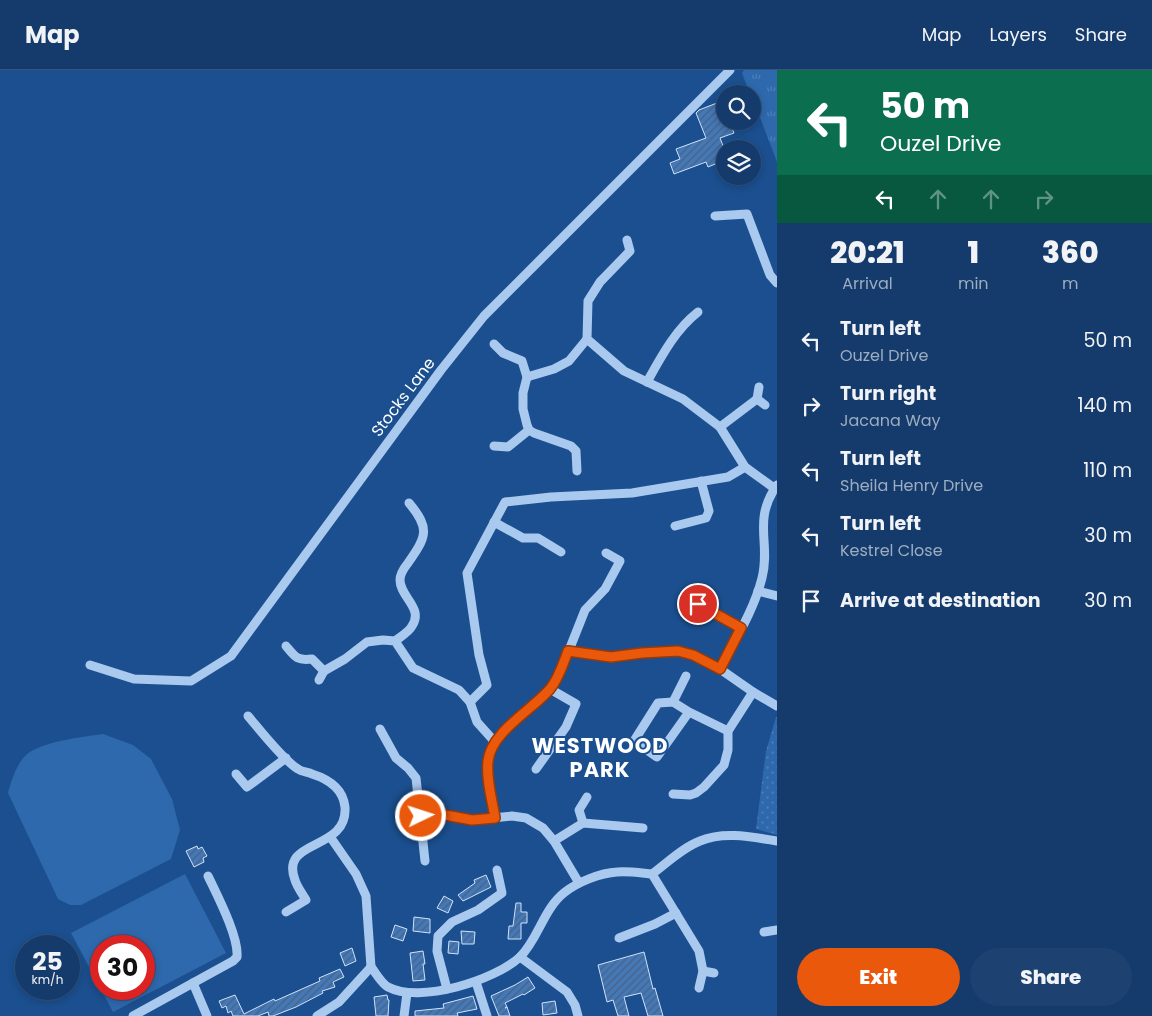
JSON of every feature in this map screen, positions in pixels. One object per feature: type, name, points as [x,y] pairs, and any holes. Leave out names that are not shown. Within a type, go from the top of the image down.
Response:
[{"type":"street","name":"Stocks Lane","points":[[90,665],[134,679],[191,681],[231,656],[441,370],[484,316],[730,70]]},
{"type":"street","points":[[715,216],[748,214],[770,275],[777,283]]},
{"type":"street","points":[[527,376],[554,369],[569,361],[587,339],[588,301],[600,282],[634,252],[627,240]]},
{"type":"street","points":[[647,382],[666,348],[685,322],[698,312]]},
{"type":"street","points":[[587,339],[624,372],[683,399],[720,427],[745,467],[776,486],[764,513],[762,526],[764,564],[758,591],[720,669]]},
{"type":"street","points":[[494,344],[503,353],[522,362],[527,376],[522,400],[529,430],[550,440],[571,446],[576,451],[577,471]]},
{"type":"street","points":[[720,427],[757,399],[759,387]]},
{"type":"street","points":[[757,399],[765,405]]},
{"type":"street","points":[[494,446],[505,448],[529,430]]},
{"type":"street","points":[[470,702],[487,685],[479,654],[467,573],[505,502],[551,497],[632,493],[728,477],[745,467]]},
{"type":"street","points":[[675,526],[706,518],[709,511],[701,482]]},
{"type":"street","points":[[319,680],[324,671],[345,659],[366,642],[395,641],[412,626],[415,617],[414,608],[402,591],[400,580],[403,570],[420,546],[424,533],[421,517],[409,502]]},
{"type":"street","points":[[494,522],[523,538],[538,538],[560,552]]},
{"type":"street","points":[[495,818],[488,778],[488,759],[494,741],[550,689],[560,673],[585,610],[605,589],[620,561],[606,553]]},
{"type":"street","points":[[758,591],[777,596]]},
{"type":"street","points":[[698,604],[741,628]]},
{"type":"street","points":[[395,641],[413,668],[459,690],[470,702],[477,722],[494,741]]},
{"type":"street","points":[[286,646],[299,659],[312,660],[324,671]]},
{"type":"street","points":[[568,651],[611,657],[678,651],[693,655],[720,669],[777,706]]},
{"type":"street","points":[[672,702],[686,676]]},
{"type":"street","points":[[536,769],[566,727],[576,704],[550,689]]},
{"type":"street","points":[[673,794],[690,795],[704,787],[724,765],[728,750],[728,732],[753,692]]},
{"type":"street","points":[[689,712],[657,757],[634,741],[658,703],[672,702],[728,732]]},
{"type":"street","points":[[248,716],[298,769],[331,781],[340,791],[344,803],[345,816],[341,828],[331,838],[303,850],[295,858],[292,870],[295,880],[306,900],[286,912]]},
{"type":"street","points":[[380,729],[396,758],[416,778],[425,861]]},
{"type":"street","points":[[236,774],[247,787],[286,758]]},
{"type":"street","points":[[583,823],[579,810],[588,798]]},
{"type":"street","points":[[421,816],[440,814],[472,820],[512,816],[526,818],[543,828],[554,842],[579,883]]},
{"type":"street","points":[[554,842],[583,823],[643,828]]},
{"type":"street","points":[[331,838],[356,874],[366,896],[371,967],[387,986],[407,993],[447,989],[476,982],[501,971],[520,956],[535,938],[552,904],[579,883],[618,872],[652,874],[701,840],[722,836],[745,836],[777,841]]},
{"type":"street","points":[[447,989],[437,952],[438,936],[452,922],[478,910],[502,893],[497,870]]},
{"type":"street","points":[[652,874],[699,952],[703,971],[698,988]]},
{"type":"street","points":[[134,1016],[233,961],[237,956],[237,944],[208,876]]},
{"type":"street","points":[[619,938],[654,924],[676,912]]},
{"type":"street","points":[[764,932],[777,930]]},
{"type":"street","points":[[520,956],[567,992],[578,1016]]},
{"type":"street","points":[[317,1016],[339,1002],[371,967]]},
{"type":"street","points":[[703,971],[714,974]]},
{"type":"street","points":[[476,982],[486,1016]]},
{"type":"street","points":[[193,983],[207,1016]]},
{"type":"street","points":[[404,1016],[407,993]]},
{"type":"green space","points":[[744,70],[777,70],[777,162],[761,120],[761,85],[747,85],[742,73]]},
{"type":"green space","points":[[776,717],[777,835],[756,829],[766,751]]},
{"type":"green space","points":[[103,734],[133,745],[151,759],[172,799],[180,830],[171,859],[81,905],[70,905],[58,899],[8,793],[19,765],[30,752],[55,742]]},
{"type":"green space","points":[[185,874],[226,953],[155,990],[155,935],[90,935],[90,969],[80,950],[80,935],[72,935],[71,933]]},
{"type":"green space","points":[[107,1000],[136,1000],[113,1012]]},
{"type":"building","points":[[716,103],[716,130],[733,130],[734,133],[720,138],[721,140],[716,140],[716,164],[708,167],[706,162],[674,174],[670,163],[680,159],[676,149],[706,138],[696,113]]},
{"type":"building","points":[[197,846],[198,849],[202,847],[207,856],[203,858],[204,862],[194,867],[186,851]]},
{"type":"building","points":[[486,875],[491,887],[463,901],[458,895],[475,883],[474,880]]},
{"type":"building","points":[[444,896],[453,901],[448,913],[437,908]]},
{"type":"building","points":[[516,903],[521,903],[521,912],[527,912],[527,923],[521,923],[521,939],[508,939],[509,926],[513,926]]},
{"type":"building","points":[[414,917],[430,919],[430,933],[413,931]]},
{"type":"building","points":[[395,925],[407,929],[403,941],[391,937]]},
{"type":"building","points":[[461,931],[475,932],[474,944],[462,944]]},
{"type":"building","points":[[449,941],[459,942],[458,954],[448,953]]},
{"type":"building","points":[[352,948],[356,961],[345,966],[340,953]]},
{"type":"building","points":[[423,951],[425,980],[413,981],[410,953]]},
{"type":"building","points":[[644,952],[653,989],[655,988],[663,1016],[648,1016],[641,993],[624,997],[629,1016],[618,1016],[613,1000],[607,1002],[598,965]]},
{"type":"building","points":[[340,969],[344,977],[333,982],[335,987],[322,991],[323,993],[296,1007],[273,1016],[269,1016],[268,1012],[258,1016],[233,1016],[231,1011],[228,1013],[226,1006],[222,1008],[219,1001],[235,995],[244,1014],[274,999],[275,1001],[320,981],[319,978]]},
{"type":"building","points":[[528,977],[535,988],[505,1003],[510,1016],[499,1016],[491,996]]},
{"type":"building","points":[[387,995],[389,1000],[388,1016],[376,1016],[374,997]]},
{"type":"building","points":[[473,996],[477,1009],[457,1013],[458,1016],[415,1016],[415,1011],[444,1008],[443,1004]]},
{"type":"building","points":[[555,1001],[557,1013],[543,1015],[542,1003]]},
{"type":"district","name":"WESTWOOD PARK","points":[[600,757]]},
{"type":"route","points":[[421,816],[440,814],[472,820],[495,818],[488,778],[488,759],[494,741],[550,689],[560,673],[568,651],[611,657],[678,651],[693,655],[720,669],[741,628],[698,604]]}]
